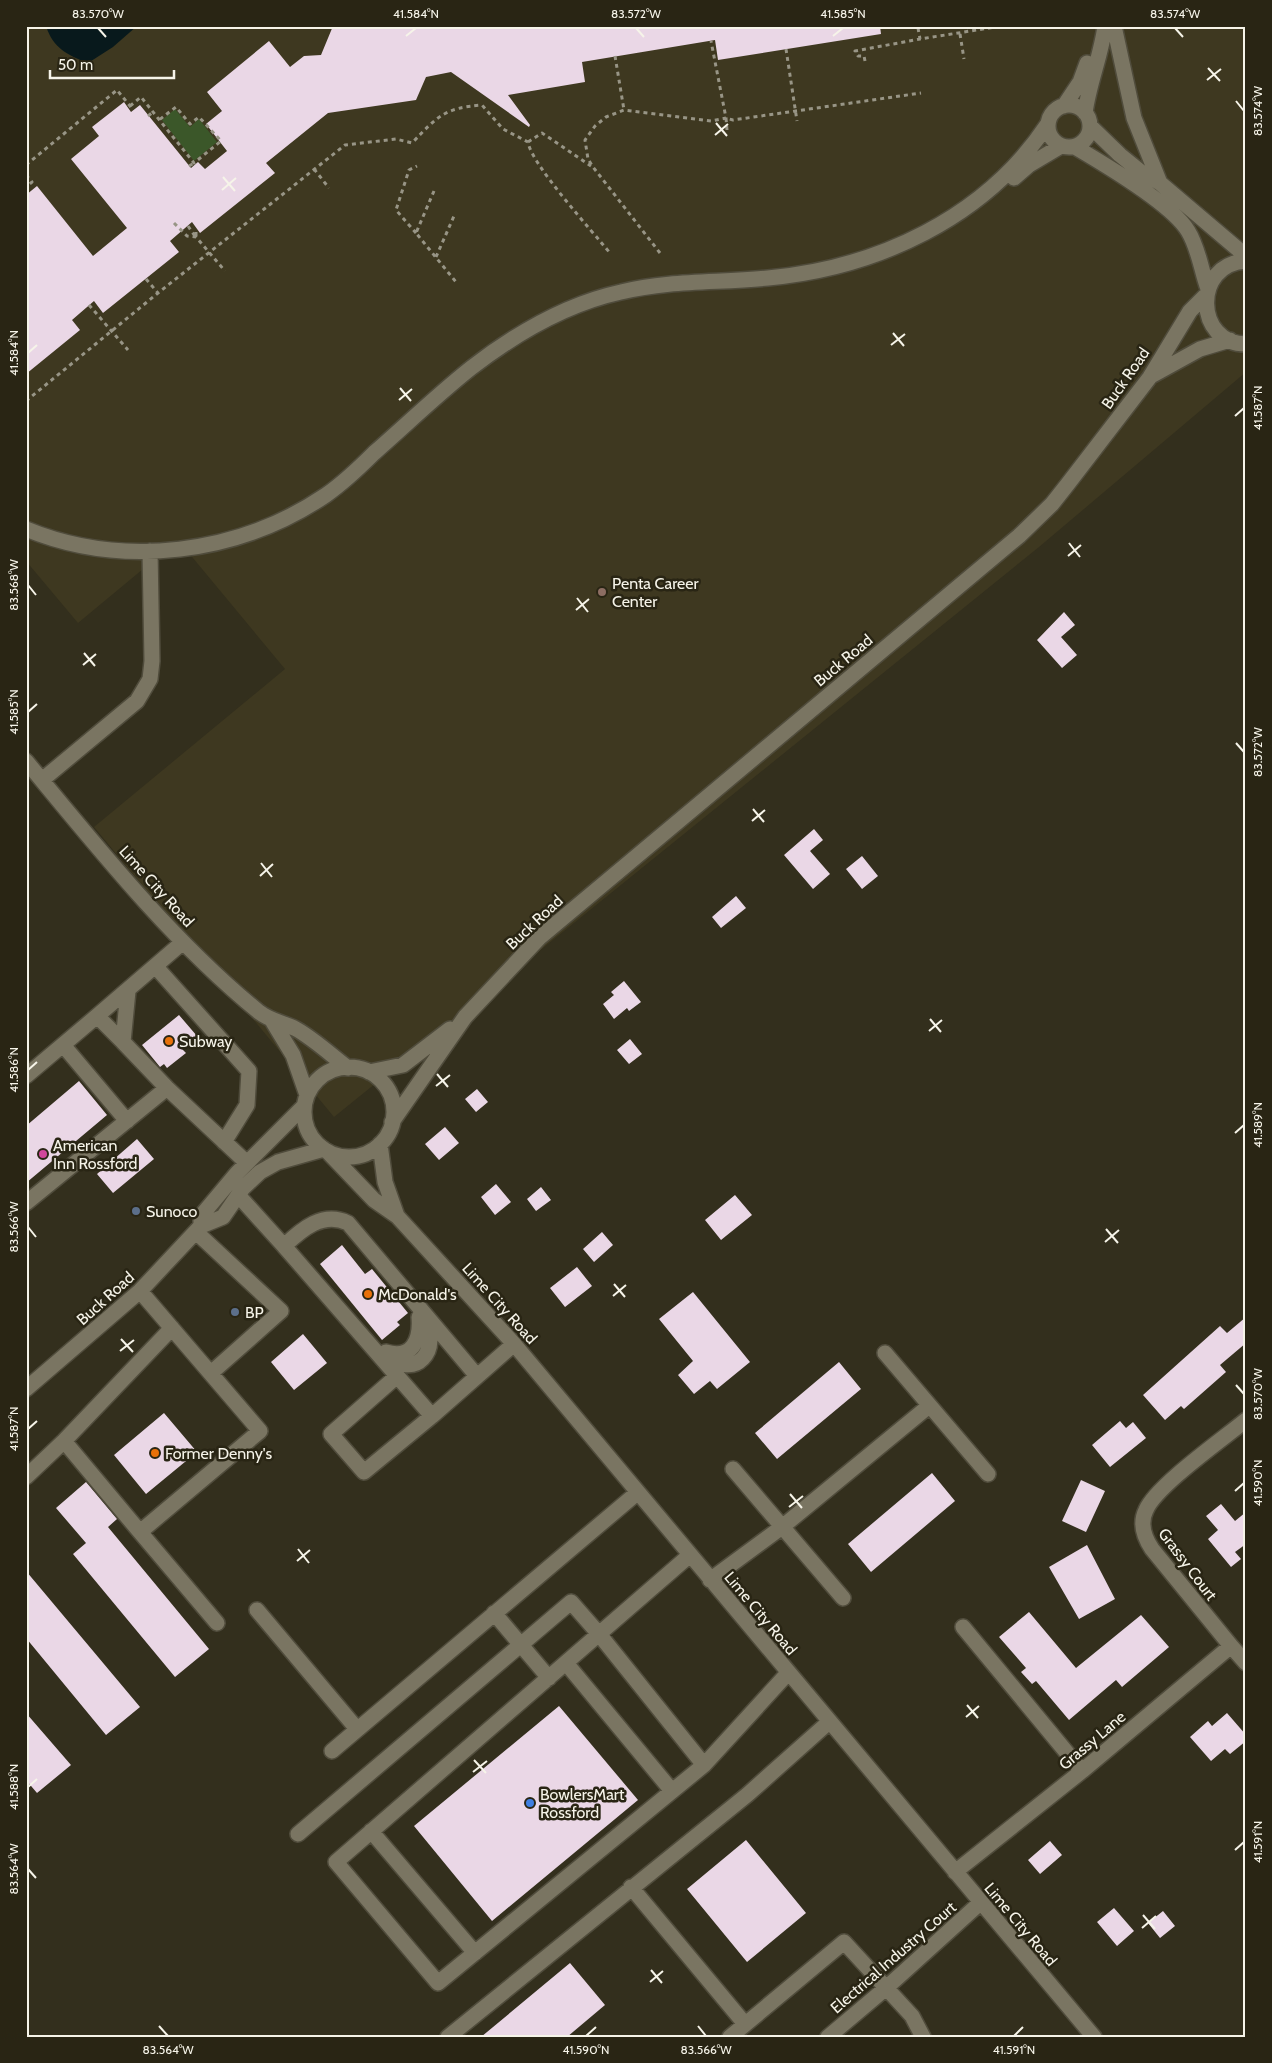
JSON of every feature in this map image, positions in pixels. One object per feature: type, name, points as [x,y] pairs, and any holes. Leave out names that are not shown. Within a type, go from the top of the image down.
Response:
[{"type":"street","points":[[26,529],[52,538],[98,548],[150,551],[182,549],[234,538],[284,520],[310,506],[341,484],[454,382],[496,349],[572,308],[620,292],[669,283],[767,278],[841,266],[922,235],[946,222],[993,189],[1035,144],[1053,112],[1064,106],[1080,82],[1100,26]]},
{"type":"street","points":[[993,189],[1006,184],[1029,166],[1085,140],[1088,120],[1088,88],[1102,50],[1105,26]]},
{"type":"street","points":[[1114,26],[1134,118],[1160,183]]},
{"type":"street","points":[[1064,106],[1074,106],[1134,166],[1160,183],[1246,256]]},
{"type":"street","points":[[1047,125],[1050,137],[1113,169],[1170,211],[1187,230],[1198,250],[1207,292],[1206,309],[1210,322],[1218,332],[1230,340],[1246,344]]},
{"type":"street","name":"Buck Road","points":[[392,1122],[465,1018],[539,938],[1037,519],[1057,498],[1150,377],[1179,327],[1207,292],[1217,274],[1227,266],[1246,261]]},
{"type":"street","points":[[1150,377],[1200,349],[1230,340]]},
{"type":"street","points":[[42,780],[144,692],[150,679],[152,661],[150,551]]},
{"type":"street","name":"Lime City Road","points":[[26,761],[184,942],[272,1022],[293,1055],[306,1100]]},
{"type":"street","points":[[26,1076],[184,942]]},
{"type":"street","points":[[156,967],[249,1071],[247,1105],[224,1142]]},
{"type":"street","points":[[123,1042],[128,991]]},
{"type":"street","points":[[98,1016],[167,1088],[247,1163]]},
{"type":"street","name":"Buck Road","points":[[369,1072],[403,1065],[465,1018]]},
{"type":"street","name":"Lime City Road","points":[[272,1022],[295,1028],[348,1068]]},
{"type":"street","points":[[63,1045],[127,1121]]},
{"type":"street","points":[[348,1068],[369,1072],[381,1080],[389,1092],[392,1102],[392,1122],[389,1132],[380,1144],[364,1154],[351,1157],[338,1156],[326,1150],[309,1132],[304,1120],[306,1100],[316,1081],[328,1072],[348,1068]]},
{"type":"street","points":[[26,1203],[167,1088]]},
{"type":"street","name":"Buck Road","points":[[199,1229],[201,1216],[306,1100]]},
{"type":"street","name":"Lime City Road","points":[[380,1144],[385,1182],[397,1216]]},
{"type":"street","name":"Buck Road","points":[[26,1389],[140,1291],[199,1229],[223,1218],[238,1195],[260,1172],[278,1162],[326,1150]]},
{"type":"street","name":"Lime City Road","points":[[326,1150],[374,1200],[397,1216],[514,1344],[1094,2037]]},
{"type":"street","points":[[238,1195],[432,1416]]},
{"type":"street","points":[[284,1246],[295,1235],[318,1221],[340,1219],[348,1223],[477,1376]]},
{"type":"street","points":[[199,1229],[281,1311],[211,1373]]},
{"type":"street","points":[[344,1316],[357,1320],[397,1364],[410,1365],[423,1359],[429,1350],[430,1339],[426,1324],[360,1245],[356,1232]]},
{"type":"street","points":[[140,1291],[260,1431],[140,1532]]},
{"type":"street","points":[[26,1477],[64,1441],[172,1328]]},
{"type":"street","points":[[397,1376],[331,1434],[364,1472],[432,1416],[514,1344]]},
{"type":"street","points":[[885,1353],[988,1474]]},
{"type":"street","points":[[710,1580],[782,1527],[929,1406]]},
{"type":"street","name":"Grassy Court","points":[[1231,1646],[1146,1541],[1142,1524],[1145,1511],[1161,1490],[1246,1420]]},
{"type":"street","points":[[64,1441],[217,1623]]},
{"type":"street","points":[[733,1469],[843,1598]]},
{"type":"street","points":[[332,1751],[637,1493]]},
{"type":"street","points":[[690,1555],[336,1862],[438,1983],[704,1765],[788,1673]]},
{"type":"street","points":[[298,1834],[571,1602],[704,1765]]},
{"type":"street","points":[[257,1610],[357,1729]]},
{"type":"street","points":[[494,1613],[549,1678]]},
{"type":"street","points":[[963,1627],[1082,1771]]},
{"type":"street","points":[[1231,1646],[1246,1663]]},
{"type":"street","name":"Grassy Lane","points":[[955,1872],[1082,1771],[1231,1646]]},
{"type":"street","points":[[566,1663],[672,1791]]},
{"type":"street","points":[[448,2037],[747,1795],[829,1722]]},
{"type":"street","points":[[371,1831],[475,1953]]},
{"type":"street","points":[[631,1887],[745,2024]]},
{"type":"street","name":"Electrical Industry Court","points":[[828,2037],[886,1988],[980,1903]]},
{"type":"street","points":[[730,2037],[844,1942],[912,2016],[924,2037]]},
{"type":"path","points":[[865,61],[864,56],[858,56],[855,51],[1002,26]]},
{"type":"path","points":[[918,28],[920,39]]},
{"type":"path","points":[[960,34],[964,59]]},
{"type":"path","points":[[711,41],[727,130]]},
{"type":"path","points":[[786,49],[797,121]]},
{"type":"path","points":[[615,56],[624,110]]},
{"type":"path","points":[[26,165],[117,90],[129,107],[141,97],[194,162]]},
{"type":"path","points":[[660,253],[592,167],[588,158],[585,140],[595,126],[606,117],[624,110],[711,122],[726,118],[733,120],[796,112],[921,93]]},
{"type":"path","points":[[26,401],[158,293],[345,145],[396,140],[412,143],[439,115],[464,106],[482,105],[503,130],[528,142]]},
{"type":"path","points":[[159,120],[176,106],[190,124],[199,117],[220,141],[189,166]]},
{"type":"path","points":[[148,116],[153,112]]},
{"type":"path","points":[[528,142],[542,133],[592,167]]},
{"type":"path","points":[[528,142],[529,150],[541,168],[610,253]]},
{"type":"path","points":[[417,166],[410,170],[396,210],[456,282]]},
{"type":"path","points":[[314,169],[329,188]]},
{"type":"path","points":[[26,176],[32,182],[26,187]]},
{"type":"path","points":[[416,233],[434,191]]},
{"type":"path","points":[[436,258],[454,216]]},
{"type":"path","points":[[174,223],[187,236],[196,237]]},
{"type":"path","points":[[188,226],[225,272]]},
{"type":"path","points":[[196,228],[196,237]]},
{"type":"path","points":[[146,278],[158,293]]},
{"type":"path","points":[[89,305],[128,350]]},
{"type":"shaded area","name":"Penta Career Center","points":[[26,26],[1246,26],[1246,372],[1039,547],[334,1117],[94,827],[285,669],[178,540],[78,623],[26,561]]},
{"type":"shaded area","points":[[46,26],[137,26],[113,47],[88,63],[62,50],[49,34]]},
{"type":"green space","points":[[175,109],[190,127],[199,119],[217,142],[194,161],[162,120]]},
{"type":"building","points":[[333,26],[880,26],[881,34],[718,60],[715,40],[582,62],[585,82],[508,95],[530,125],[529,127],[451,72],[426,77],[416,100],[328,113],[266,163],[275,173],[200,233],[192,222],[170,241],[179,252],[103,313],[94,301],[72,320],[80,330],[26,374],[26,195],[37,186],[93,256],[127,228],[71,159],[99,136],[92,127],[124,102],[131,112],[140,105],[191,168],[198,162],[205,169],[227,151],[206,124],[222,111],[207,92],[269,41],[290,67],[304,56],[321,55]]},
{"type":"building","points":[[1064,612],[1075,625],[1061,637],[1077,655],[1062,668],[1037,640]]},
{"type":"building","points":[[814,829],[823,840],[810,851],[830,874],[813,889],[784,855]]},
{"type":"building","points":[[862,856],[878,876],[862,889],[846,869]]},
{"type":"building","points":[[736,896],[746,908],[721,928],[712,917]]},
{"type":"building","points":[[624,981],[641,1002],[629,1011],[627,1008],[614,1019],[603,1004],[614,995],[611,992]]},
{"type":"building","name":"Subway","points":[[179,1015],[197,1036],[182,1049],[186,1053],[167,1068],[164,1064],[160,1067],[142,1045]]},
{"type":"building","points":[[630,1039],[642,1054],[629,1064],[617,1050]]},
{"type":"building","name":"American Inn Rossford","points":[[79,1081],[107,1115],[26,1183],[26,1126]]},
{"type":"building","points":[[477,1089],[488,1102],[476,1112],[465,1099]]},
{"type":"building","points":[[445,1127],[459,1143],[439,1160],[425,1144]]},
{"type":"building","points":[[137,1139],[154,1159],[113,1193],[97,1174]]},
{"type":"building","points":[[496,1184],[511,1202],[495,1215],[481,1197]]},
{"type":"building","points":[[541,1187],[551,1200],[536,1211],[527,1199]]},
{"type":"building","points":[[735,1195],[752,1215],[721,1240],[705,1220]]},
{"type":"building","points":[[602,1232],[613,1245],[594,1262],[583,1249]]},
{"type":"building","name":"McDonald's","points":[[342,1245],[365,1274],[372,1269],[408,1313],[397,1322],[400,1325],[382,1340],[320,1264]]},
{"type":"building","points":[[577,1267],[592,1286],[565,1307],[550,1288]]},
{"type":"building","points":[[693,1292],[750,1362],[717,1389],[710,1381],[694,1394],[678,1375],[693,1361],[659,1319]]},
{"type":"building","points":[[1246,1317],[1246,1343],[1220,1365],[1226,1372],[1184,1409],[1181,1406],[1165,1420],[1143,1395],[1220,1326],[1227,1333]]},
{"type":"building","points":[[303,1334],[327,1363],[294,1390],[271,1362]]},
{"type":"building","points":[[839,1362],[861,1389],[777,1459],[755,1433]]},
{"type":"building","name":"Former Denny's","points":[[164,1413],[197,1452],[146,1494],[114,1455]]},
{"type":"building","points":[[1120,1421],[1126,1428],[1133,1422],[1146,1438],[1110,1467],[1092,1445]]},
{"type":"building","points":[[932,1473],[955,1501],[871,1572],[848,1544]]},
{"type":"building","points":[[1081,1480],[1105,1491],[1086,1532],[1062,1521]]},
{"type":"building","points":[[86,1482],[117,1519],[108,1527],[209,1649],[175,1677],[73,1554],[86,1543],[56,1508]]},
{"type":"building","points":[[1221,1504],[1235,1521],[1246,1512],[1246,1544],[1235,1552],[1241,1559],[1231,1567],[1208,1539],[1218,1530],[1206,1516]]},
{"type":"building","points":[[1087,1545],[1115,1599],[1079,1619],[1049,1567]]},
{"type":"building","points":[[26,1571],[140,1707],[106,1735],[26,1638]]},
{"type":"building","points":[[1029,1612],[1076,1668],[1141,1615],[1169,1647],[1122,1687],[1116,1680],[1069,1720],[1036,1681],[1032,1684],[1021,1672],[1026,1668],[999,1637]]},
{"type":"building","points":[[559,1706],[638,1800],[492,1921],[414,1826]]},
{"type":"building","points":[[26,1713],[71,1765],[37,1793],[26,1780]]},
{"type":"building","points":[[1227,1713],[1246,1735],[1246,1741],[1230,1754],[1225,1749],[1211,1761],[1190,1737],[1208,1721],[1212,1726]]},
{"type":"building","points":[[746,1840],[806,1913],[747,1962],[687,1889]]},
{"type":"building","points":[[1050,1841],[1062,1855],[1040,1874],[1028,1860]]},
{"type":"building","points":[[1114,1908],[1134,1931],[1117,1946],[1097,1922]]},
{"type":"building","points":[[1163,1911],[1175,1926],[1160,1938],[1148,1923]]},
{"type":"building","points":[[570,1963],[605,2005],[567,2037],[481,2037]]},
{"type":"place","name":"Penta Career Center","points":[[602,592]]},
{"type":"place","name":"Subway","points":[[169,1041]]},
{"type":"place","name":"American Inn Rossford","points":[[43,1154]]},
{"type":"place","name":"Sunoco","points":[[136,1211]]},
{"type":"place","name":"McDonald's","points":[[368,1294]]},
{"type":"place","name":"BP","points":[[235,1312]]},
{"type":"place","name":"Former Denny's","points":[[155,1453]]},
{"type":"place","name":"BowlersMart Rossford","points":[[530,1803]]}]
